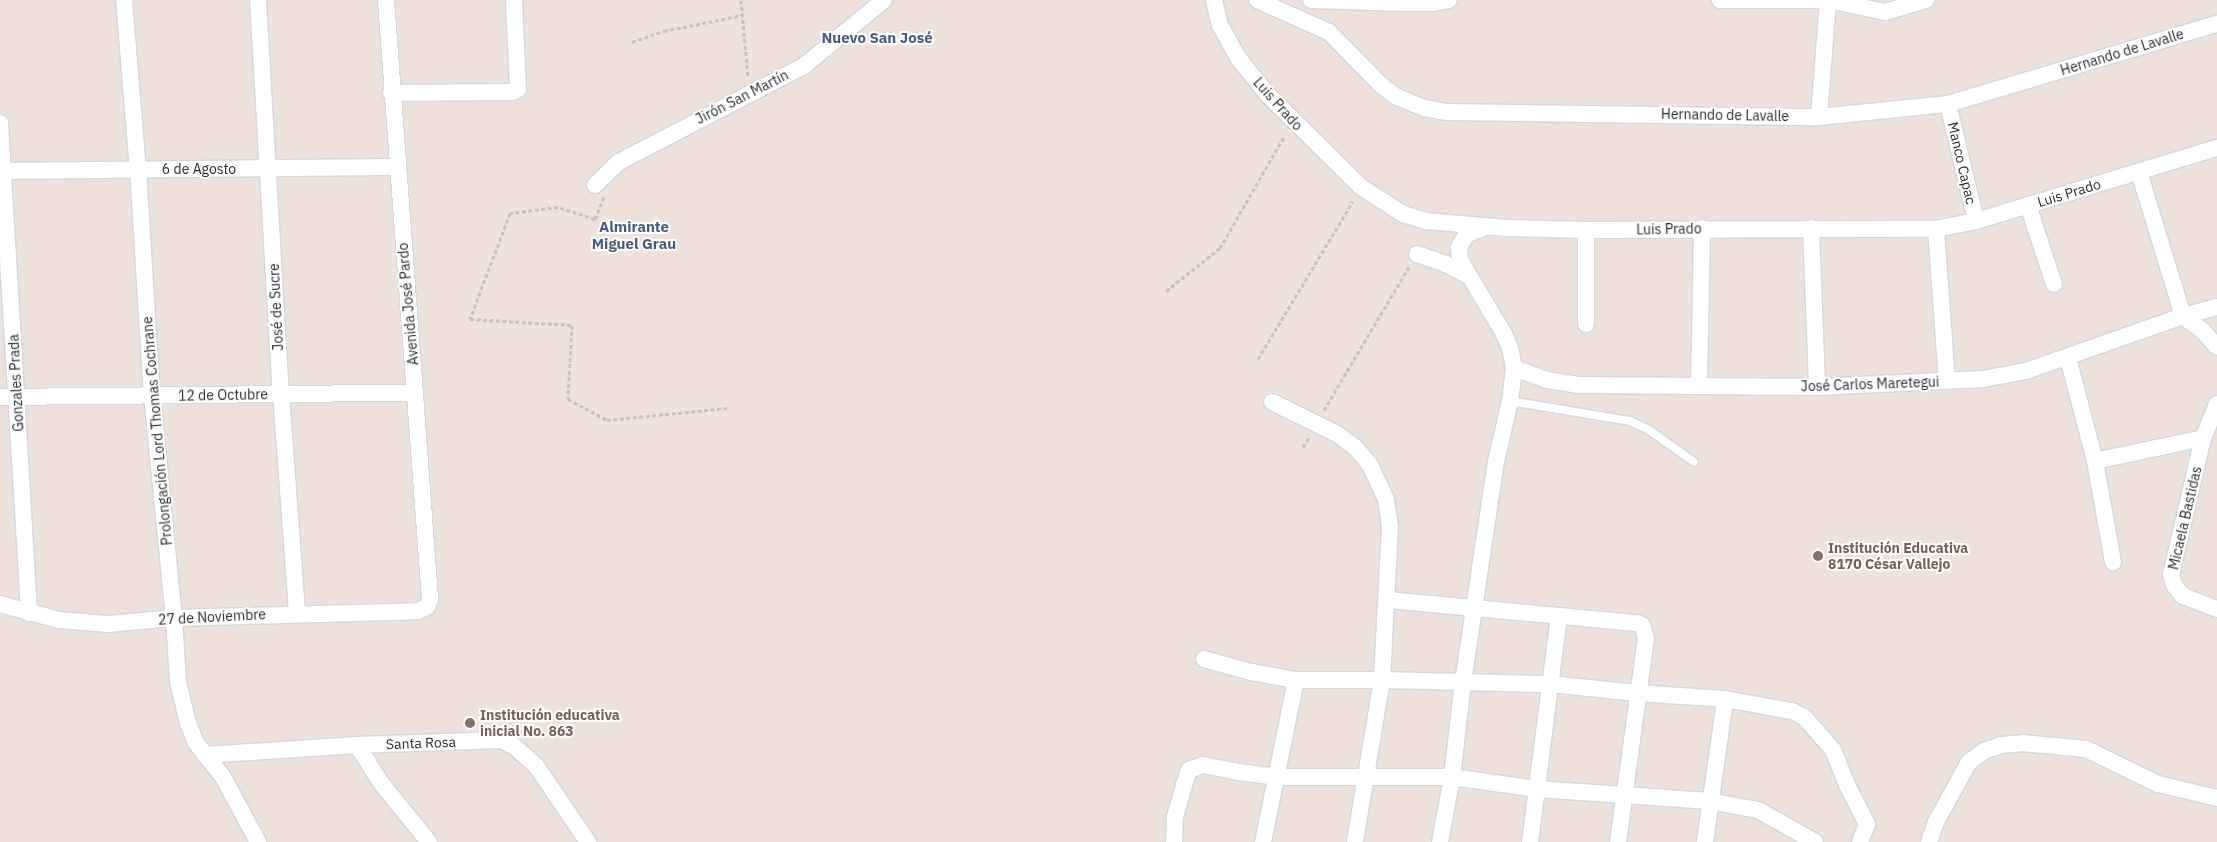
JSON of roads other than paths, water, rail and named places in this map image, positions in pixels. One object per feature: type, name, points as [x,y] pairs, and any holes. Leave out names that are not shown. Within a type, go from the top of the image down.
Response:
[{"type":"street","name":"Prolongación Lord Thomas Cochrane","points":[[124,0],[138,169],[152,395],[174,618],[178,682],[188,723],[196,743],[223,777],[258,842]]},
{"type":"street","name":"José de Sucre","points":[[258,0],[281,394],[297,614]]},
{"type":"street","name":"Avenida José Pardo","points":[[386,0],[391,93],[430,599],[426,607]]},
{"type":"street","points":[[391,93],[513,92],[518,89],[514,0]]},
{"type":"street","name":"Jirón San Martín","points":[[600,190],[619,162],[749,92],[806,65],[884,0]]},
{"type":"street","name":"Luis Prado","points":[[1214,0],[1220,25],[1239,59],[1267,94],[1293,122],[1361,187],[1403,214],[1418,218],[1487,226],[1586,230],[1936,228],[1976,221],[2217,148]]},
{"type":"street","name":"Hernando de Lavalle","points":[[1257,0],[1329,32],[1381,85],[1398,97],[1424,108],[1446,112],[1819,117],[1948,104],[2217,24]]},
{"type":"street","points":[[1311,0],[1403,3],[1432,3],[1449,0]]},
{"type":"street","points":[[1720,0],[1828,0],[1885,12],[1926,0]]},
{"type":"street","points":[[1819,117],[1828,0]]},
{"type":"street","name":"Manco Capac","points":[[1948,104],[1976,221]]},
{"type":"street","name":"Gonzales Prada","points":[[0,122],[29,613]]},
{"type":"street","name":"6 de Agosto","points":[[2,171],[397,167]]},
{"type":"street","points":[[2139,172],[2183,316],[2203,330],[2217,347]]},
{"type":"street","points":[[2028,205],[2054,284]]},
{"type":"street","points":[[1440,842],[1452,777],[1474,608],[1496,462],[1510,401],[1514,368],[1510,348],[1504,334],[1467,275],[1460,260],[1459,247],[1466,236],[1487,226]]},
{"type":"street","points":[[1699,386],[1702,228]]},
{"type":"street","points":[[1811,228],[1817,387]]},
{"type":"street","points":[[1936,228],[1947,381]]},
{"type":"street","points":[[1586,230],[1586,324]]},
{"type":"street","points":[[1417,254],[1446,264],[1467,275]]},
{"type":"street","name":"José Carlos Maretegui","points":[[1514,368],[1547,380],[1577,385],[1817,387],[1983,379],[2026,371],[2068,358],[2183,316],[2217,307]]},
{"type":"street","points":[[2068,358],[2095,461],[2113,562]]},
{"type":"street","name":"12 de Octubre","points":[[0,397],[415,393]]},
{"type":"street","points":[[1272,402],[1316,423],[1355,447],[1370,465],[1386,499],[1390,526],[1388,600],[1382,680],[1356,842]]},
{"type":"street","name":"Micaela Bastidas","points":[[2217,404],[2203,438],[2171,574],[2174,585],[2183,596],[2217,609]]},
{"type":"street","points":[[2095,461],[2203,438]]},
{"type":"street","points":[[1388,600],[1642,625],[1646,638],[1618,842]]},
{"type":"street","name":"27 de Noviembre","points":[[0,604],[59,620],[108,624],[174,618],[418,611],[426,607]]},
{"type":"street","points":[[1530,842],[1559,617]]},
{"type":"street","points":[[1204,659],[1251,672],[1296,680],[1550,684],[1724,699],[1792,711],[1805,718],[1833,750],[1847,785],[1867,824],[1860,842]]},
{"type":"street","points":[[1263,842],[1296,680]]},
{"type":"street","points":[[1705,842],[1724,699]]},
{"type":"street","name":"Santa Rosa","points":[[205,755],[358,745],[501,740],[514,746],[537,767],[588,842]]},
{"type":"street","points":[[1929,842],[1936,822],[1969,762],[1984,751],[2002,745],[2022,743],[2086,749],[2145,779],[2217,798]]},
{"type":"street","points":[[358,745],[381,783],[429,842]]},
{"type":"street","points":[[1174,842],[1175,817],[1190,770],[1203,765],[1277,777],[1452,777],[1537,788],[1626,793],[1710,801],[1758,810],[1815,842]]},
{"type":"street","points":[[1758,810],[1788,842]]},
{"type":"lane","points":[[1510,401],[1630,422],[1649,430],[1694,462]]},
{"type":"place","name":"Institución Educativa 8170 César Vallejo","points":[[1818,556]]},
{"type":"place","name":"Institución educativa inicial No. 863","points":[[470,723]]},
{"type":"district","name":"Nuevo San José","points":[[877,38]]},
{"type":"district","name":"Almirante Miguel Grau","points":[[634,234]]}]
